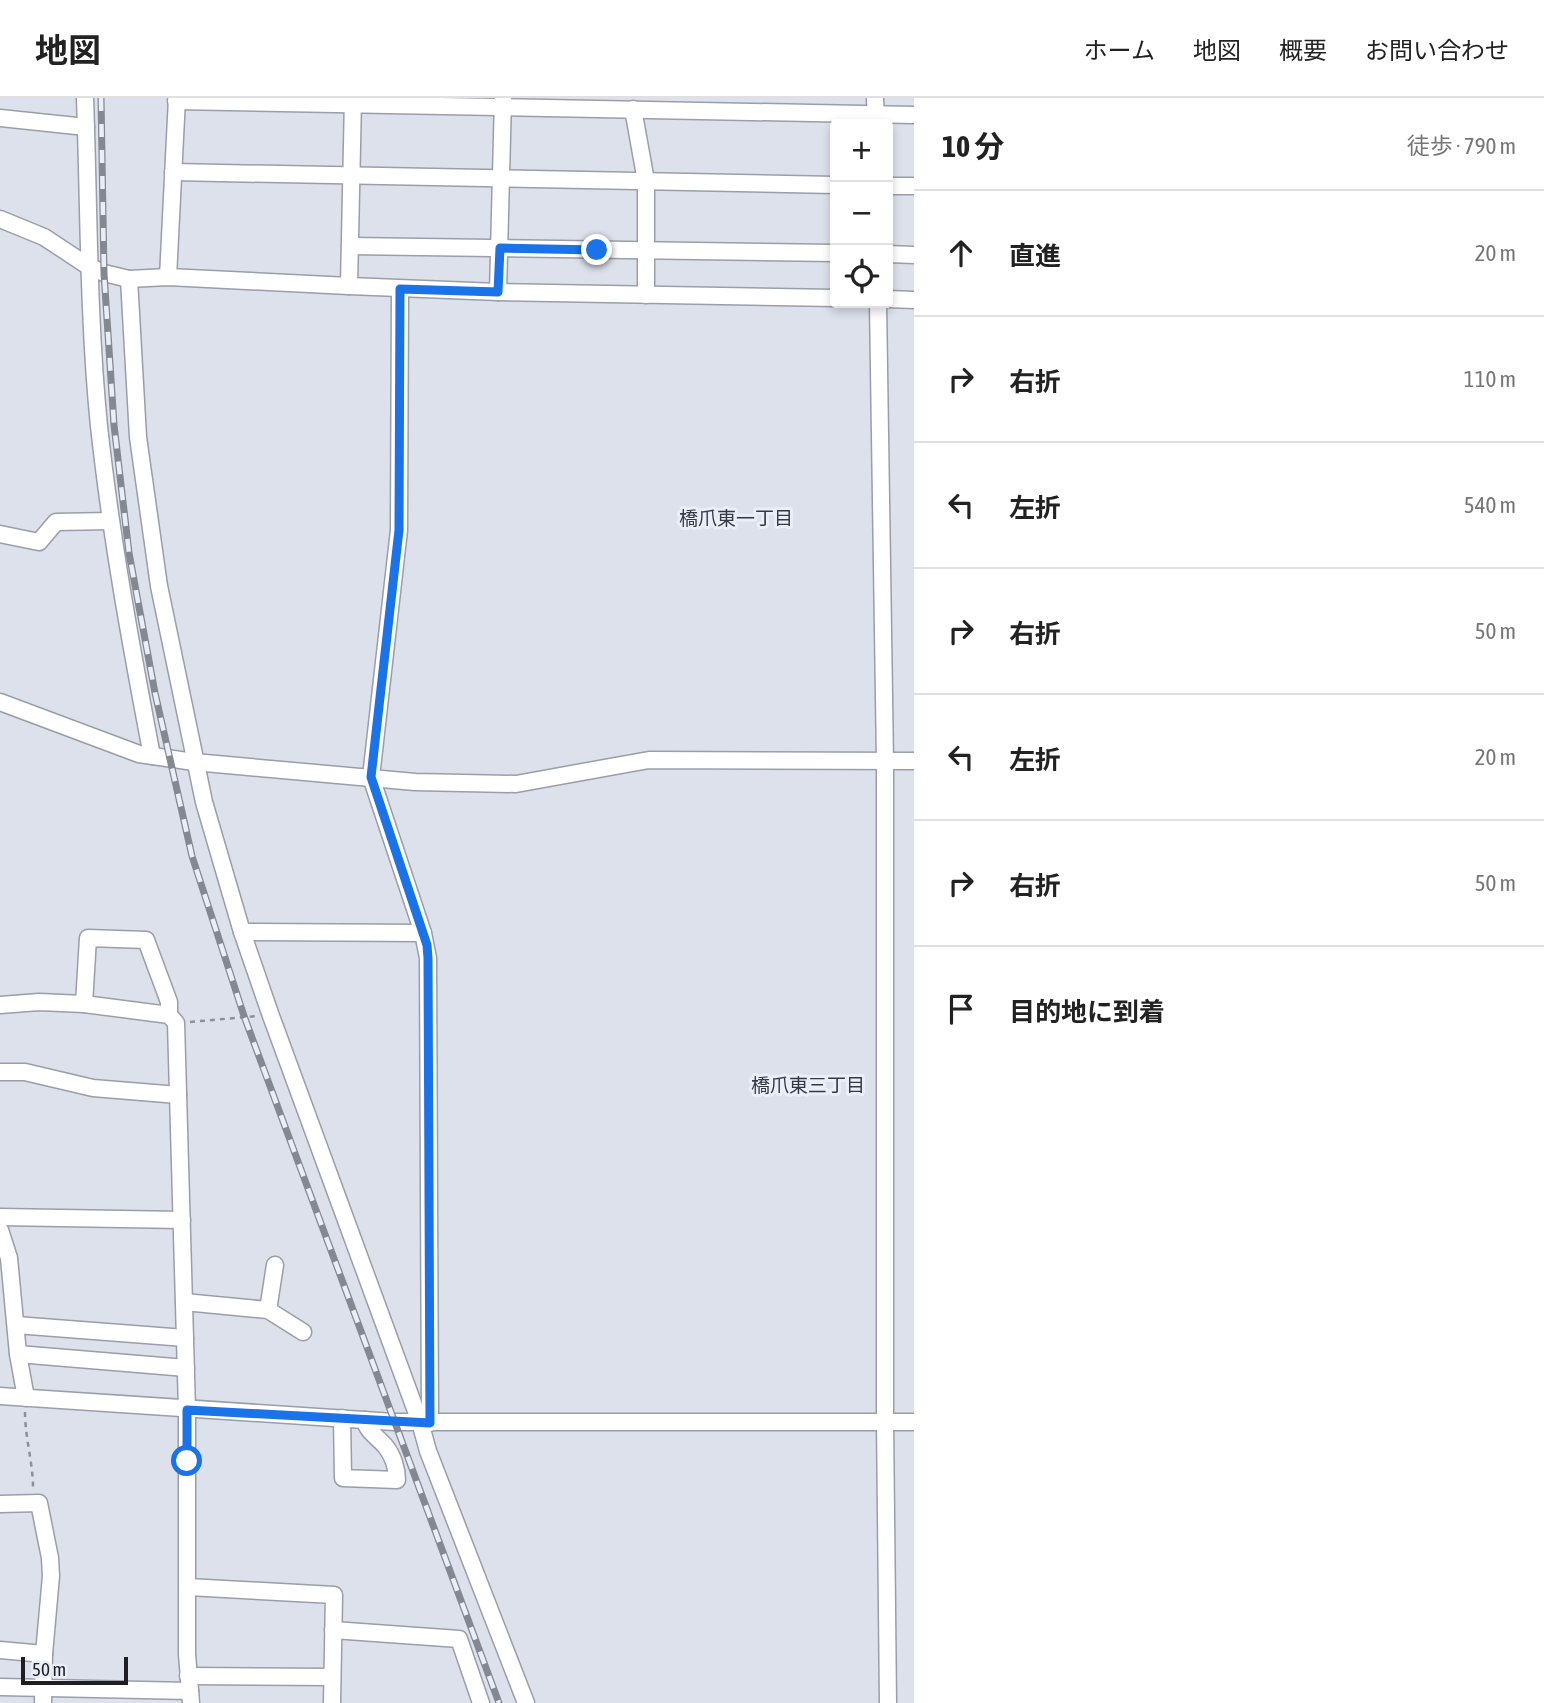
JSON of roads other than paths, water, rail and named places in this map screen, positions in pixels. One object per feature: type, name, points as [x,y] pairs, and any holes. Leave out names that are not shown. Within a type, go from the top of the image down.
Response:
[{"type":"street","points":[[85,98],[88,266],[99,426],[111,521],[152,756]]},
{"type":"street","points":[[168,277],[176,100],[503,103],[914,115]]},
{"type":"street","points":[[349,286],[353,101]]},
{"type":"street","points":[[498,292],[503,103]]},
{"type":"street","points":[[624,106],[646,181],[646,295]]},
{"type":"street","points":[[0,118],[86,127]]},
{"type":"street","points":[[173,172],[830,184]]},
{"type":"street","points":[[893,186],[914,186]]},
{"type":"street","points":[[0,219],[44,237],[88,266],[129,279],[168,277],[400,289],[830,298]]},
{"type":"street","points":[[350,246],[830,253]]},
{"type":"street","points":[[893,254],[914,255]]},
{"type":"street","points":[[129,279],[138,437],[159,586],[194,762],[242,932],[271,1016],[425,1422]]},
{"type":"street","points":[[400,289],[399,530],[371,777],[423,933],[428,958],[425,1422],[428,1451],[526,1703]]},
{"type":"street","points":[[893,299],[914,300]]},
{"type":"street","points":[[878,308],[885,762],[885,1422],[888,1703]]},
{"type":"street","points":[[0,534],[39,542],[56,522],[111,521]]},
{"type":"street","points":[[0,702],[138,754],[194,762],[415,782],[516,784],[649,760],[914,761]]},
{"type":"street","points":[[242,932],[423,933]]},
{"type":"street","points":[[84,1004],[88,938],[146,940],[173,1019],[178,1095],[187,1410],[190,1690]]},
{"type":"street","points":[[0,1004],[84,1004],[173,1019]]},
{"type":"street","points":[[0,1072],[25,1072],[93,1088],[178,1095]]},
{"type":"street","points":[[0,1217],[182,1220]]},
{"type":"street","points":[[0,1230],[9,1258],[18,1354],[26,1398]]},
{"type":"street","points":[[268,1310],[275,1265]]},
{"type":"street","points":[[184,1302],[268,1310],[303,1332]]},
{"type":"street","points":[[16,1325],[185,1338]]},
{"type":"street","points":[[18,1354],[186,1368]]},
{"type":"street","points":[[0,1396],[187,1410],[425,1422],[914,1422]]},
{"type":"street","points":[[342,1418],[343,1478],[397,1480],[397,1471],[388,1449],[366,1426],[365,1420]]},
{"type":"street","points":[[0,1504],[39,1503],[50,1558],[43,1696]]},
{"type":"street","points":[[188,1587],[334,1595],[332,1703]]},
{"type":"street","points":[[333,1630],[459,1639],[481,1703]]},
{"type":"street","points":[[0,1650],[44,1654]]},
{"type":"street","points":[[0,1687],[43,1696],[190,1690],[332,1677]]},
{"type":"railway","points":[[101,98],[104,273],[114,425],[129,553],[155,693],[192,856],[244,1016],[499,1703]]},
{"type":"district","name":"橋爪東一丁目","points":[[736,518]]},
{"type":"district","name":"橋爪東三丁目","points":[[808,1085]]}]
